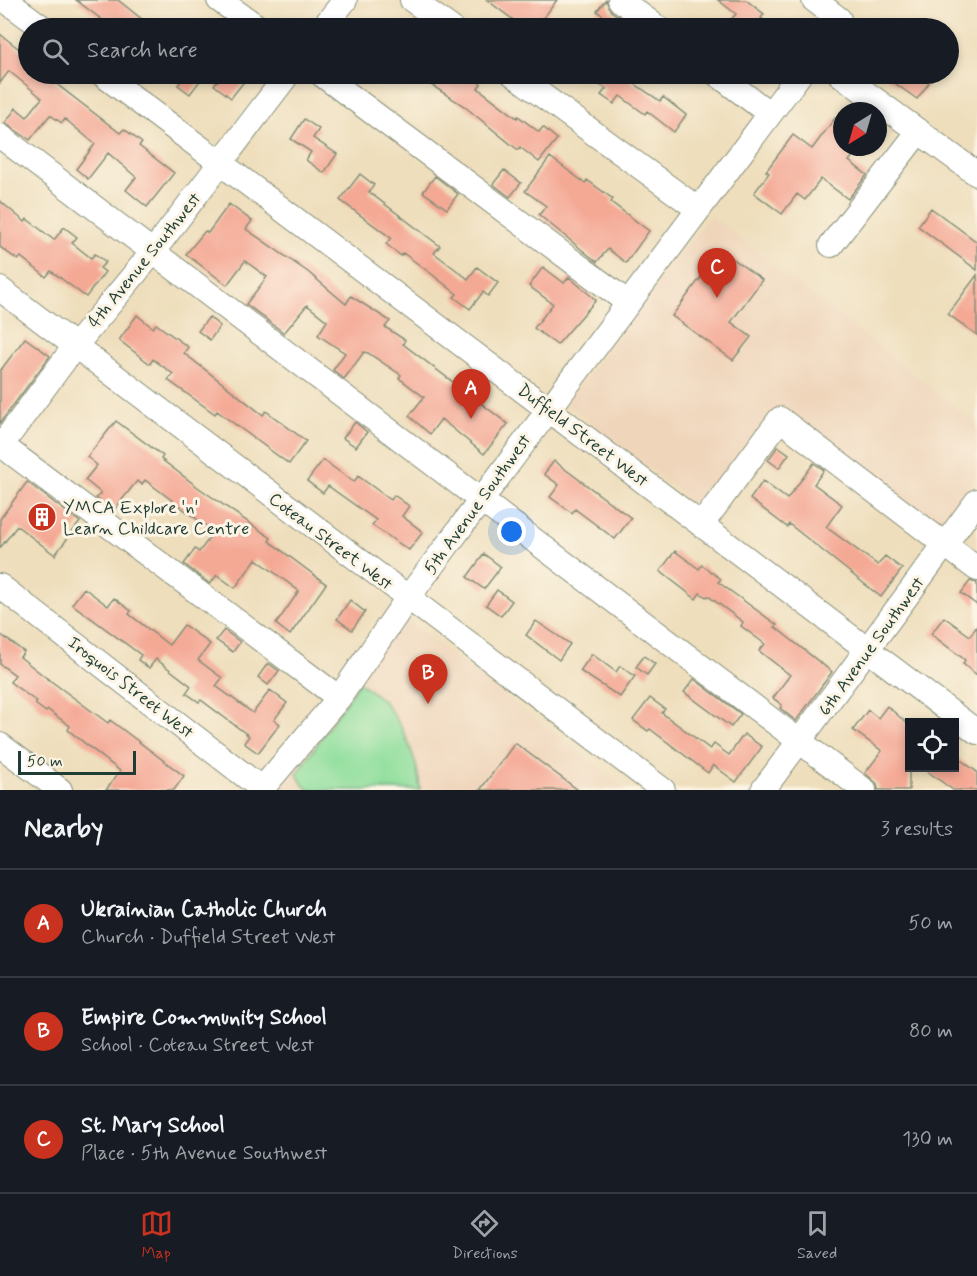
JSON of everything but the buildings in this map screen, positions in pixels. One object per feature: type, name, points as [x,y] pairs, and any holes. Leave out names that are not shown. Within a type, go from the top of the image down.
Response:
[{"type":"street","points":[[5,0],[29,18]]},
{"type":"street","points":[[219,0],[245,18]]},
{"type":"street","points":[[331,18],[345,0]]},
{"type":"street","points":[[412,0],[437,18]]},
{"type":"street","points":[[620,0],[644,18]]},
{"type":"street","points":[[813,0],[830,18]]},
{"type":"street","name":"Duffield Street West","points":[[115,84],[977,732]]},
{"type":"street","name":"4th Avenue Southwest","points":[[0,445],[75,346],[152,254],[280,84]]},
{"type":"street","points":[[334,84],[627,302]]},
{"type":"street","points":[[527,84],[698,209]]},
{"type":"street","points":[[730,84],[770,114]]},
{"type":"street","name":"5th Avenue Southwest","points":[[261,790],[339,698],[406,599],[482,501],[548,408],[792,84]]},
{"type":"street","points":[[854,84],[977,174]]},
{"type":"street","points":[[831,245],[919,131]]},
{"type":"street","points":[[0,136],[152,254],[864,790]]},
{"type":"street","name":"Coteau Street West","points":[[0,289],[406,599],[663,790]]},
{"type":"street","points":[[702,524],[780,419],[977,568]]},
{"type":"street","points":[[0,445],[339,698]]},
{"type":"street","name":"6th Avenue Southwest","points":[[763,790],[869,650],[977,501]]},
{"type":"street","name":"Iroquois Street West","points":[[0,586],[261,790]]},
{"type":"street","points":[[0,745],[60,790]]},
{"type":"shaded area","points":[[710,215],[977,424],[977,474],[931,533],[780,419],[709,515],[566,403]]},
{"type":"shaded area","points":[[402,617],[628,790],[282,790]]},
{"type":"green space","points":[[359,682],[382,700],[398,722],[413,756],[420,790],[309,790],[303,785],[297,774]]},
{"type":"place","name":"St. Mary School","points":[[717,298]]},
{"type":"place","name":"Ukrainian Catholic Church","points":[[471,419]]},
{"type":"place","name":"YMCA Explore 'n' Learn Childcare Centre","points":[[42,517]]},
{"type":"place","name":"Empire Community School","points":[[428,704]]}]
